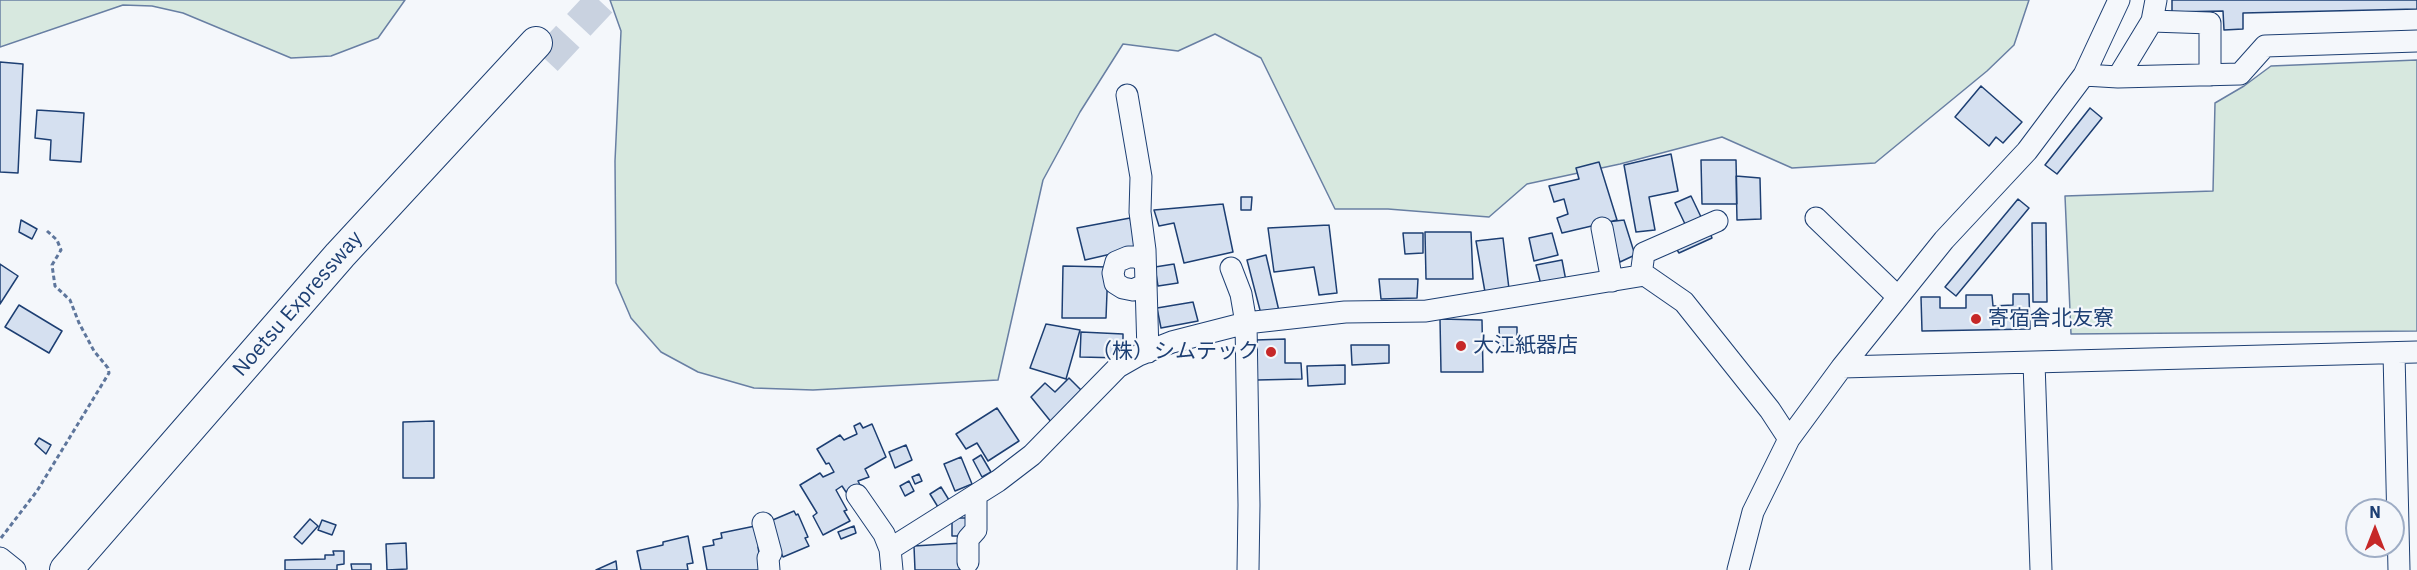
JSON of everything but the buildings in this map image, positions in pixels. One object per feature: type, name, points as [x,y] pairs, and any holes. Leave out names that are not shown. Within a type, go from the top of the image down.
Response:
[{"type":"highway","name":"Noetsu Expressway","points":[[66,570],[340,255],[541,52],[86,570]]},
{"type":"street","points":[[1738,570],[1753,512],[1789,439],[1842,367],[1944,240],[2026,151],[2084,75],[2119,0]]},
{"type":"street","points":[[2118,77],[2152,21],[2156,0]]},
{"type":"street","points":[[2152,21],[2210,23],[2210,75]]},
{"type":"street","points":[[2084,75],[2118,77],[2240,74],[2265,46],[2417,41]]},
{"type":"street","points":[[1127,95],[1141,177],[1140,212],[1145,262],[1148,352]]},
{"type":"street","points":[[1816,218],[1898,297]]},
{"type":"street","points":[[1641,275],[1644,253],[1717,221]]},
{"type":"street","points":[[1602,228],[1612,280]]},
{"type":"street","points":[[1145,262],[1137,257],[1128,257],[1116,262],[1113,273],[1115,283],[1123,288],[1133,290],[1146,284]]},
{"type":"street","points":[[1231,268],[1241,294],[1246,323],[1248,570]]},
{"type":"street","points":[[891,549],[976,495],[1032,455],[1118,367],[1172,342],[1246,323],[1345,312],[1426,311],[1645,275],[1665,286],[1684,302],[1770,410],[1789,439]]},
{"type":"street","points":[[1842,367],[2417,351]]},
{"type":"street","points":[[2394,353],[2399,570]]},
{"type":"street","points":[[2034,362],[2041,570]]},
{"type":"street","points":[[857,495],[884,534],[891,549],[892,570]]},
{"type":"street","points":[[968,562],[968,539],[976,530],[976,495]]},
{"type":"street","points":[[763,523],[771,553],[768,558],[769,570]]},
{"type":"street","points":[[0,558],[15,570]]},
{"type":"path","points":[[0,540],[37,491],[109,373],[79,323],[70,300],[55,285],[52,265],[61,250],[57,240],[47,231]]},
{"type":"shaded area","points":[[0,0],[405,0],[378,38],[331,56],[291,58],[183,13],[152,6],[123,5],[0,47]]},
{"type":"shaded area","points":[[610,0],[2029,0],[2014,45],[1987,71],[1875,163],[1792,168],[1722,137],[1620,164],[1527,184],[1489,217],[1388,209],[1335,209],[1261,58],[1215,34],[1178,51],[1123,44],[1080,112],[1043,180],[998,380],[813,390],[754,388],[698,372],[661,352],[631,318],[616,283],[615,161],[621,31]]},
{"type":"shaded area","points":[[2417,60],[2417,331],[2071,334],[2065,196],[2213,191],[2215,103],[2244,86],[2271,66]]},
{"type":"tunnel","points":[[546,60],[602,0]]},
{"type":"place","name":"寄宿舎北友寮","points":[[1976,319]]},
{"type":"place","name":"大江紙器店","points":[[1461,346]]},
{"type":"place","name":"（株）シムテック","points":[[1271,352]]}]
